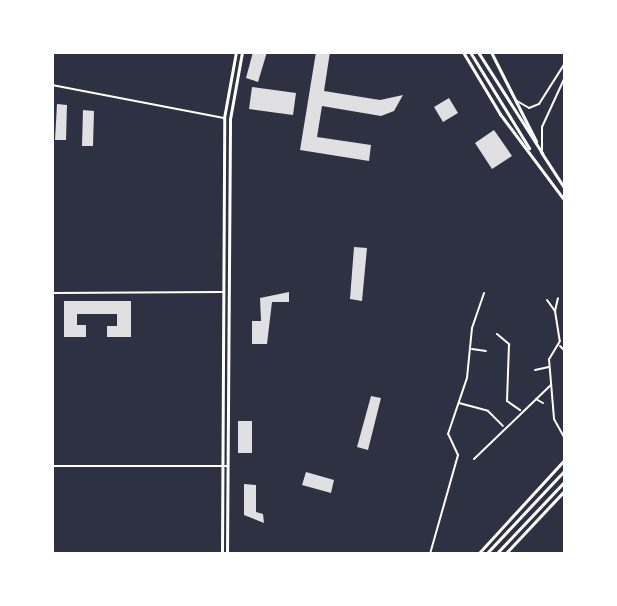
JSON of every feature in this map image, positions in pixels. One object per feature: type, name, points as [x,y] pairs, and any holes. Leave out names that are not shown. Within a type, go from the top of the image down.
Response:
[{"type":"main road","points":[[225,554],[222,466],[224,118],[236,52]]},
{"type":"main road","points":[[225,554],[230,119],[242,52]]},
{"type":"main road","points":[[463,52],[500,114],[529,148]]},
{"type":"main road","points":[[470,52],[565,201]]},
{"type":"main road","points":[[478,52],[565,189]]},
{"type":"main road","points":[[491,52],[543,156]]},
{"type":"main road","points":[[222,343],[229,343]]},
{"type":"main road","points":[[222,351],[229,351]]},
{"type":"main road","points":[[478,554],[565,459]]},
{"type":"main road","points":[[486,554],[565,470]]},
{"type":"main road","points":[[496,554],[565,481]]},
{"type":"main road","points":[[505,554],[565,490]]},
{"type":"street","points":[[517,101],[526,108],[536,106],[565,63]]},
{"type":"street","points":[[543,156],[541,133],[565,75],[560,72]]},
{"type":"street","points":[[52,85],[224,118]]},
{"type":"street","points":[[52,293],[222,292]]},
{"type":"street","points":[[430,554],[458,455],[448,434],[484,293]]},
{"type":"street","points":[[558,298],[555,311],[560,345],[565,351]]},
{"type":"street","points":[[547,300],[555,311]]},
{"type":"street","points":[[497,334],[509,344],[507,401],[520,410]]},
{"type":"street","points":[[560,345],[551,353],[549,367],[556,427],[565,439]]},
{"type":"street","points":[[470,349],[486,351]]},
{"type":"street","points":[[535,370],[549,367]]},
{"type":"street","points":[[474,459],[503,426],[551,384]]},
{"type":"street","points":[[535,398],[543,403]]},
{"type":"street","points":[[457,403],[488,411],[503,426]]},
{"type":"street","points":[[52,466],[228,466]]},
{"type":"building","points":[[253,52],[267,52],[258,82],[246,78]]},
{"type":"building","points":[[316,52],[330,52],[324,91],[380,100],[403,95],[394,111],[381,116],[322,106],[317,137],[371,145],[369,161],[300,150]]},
{"type":"building","points":[[252,87],[296,93],[293,115],[249,109]]},
{"type":"building","points":[[449,98],[458,113],[443,122],[434,107]]},
{"type":"building","points":[[57,104],[67,105],[66,140],[55,140]]},
{"type":"building","points":[[83,110],[94,111],[93,146],[82,146]]},
{"type":"building","points":[[494,130],[512,156],[492,169],[475,143]]},
{"type":"building","points":[[354,247],[367,248],[362,301],[350,299]]},
{"type":"building","points":[[289,292],[289,302],[272,302],[267,344],[252,344],[252,321],[261,321],[260,298]]},
{"type":"building","points":[[64,301],[131,301],[131,337],[107,337],[107,326],[117,326],[117,314],[77,314],[77,325],[86,325],[86,337],[64,337]]},
{"type":"building","points":[[371,396],[381,398],[368,450],[357,447]]},
{"type":"building","points":[[238,421],[252,421],[252,453],[238,453]]},
{"type":"building","points":[[306,472],[334,480],[331,493],[302,485]]},
{"type":"building","points":[[244,484],[256,485],[256,512],[263,514],[264,523],[244,515]]}]
